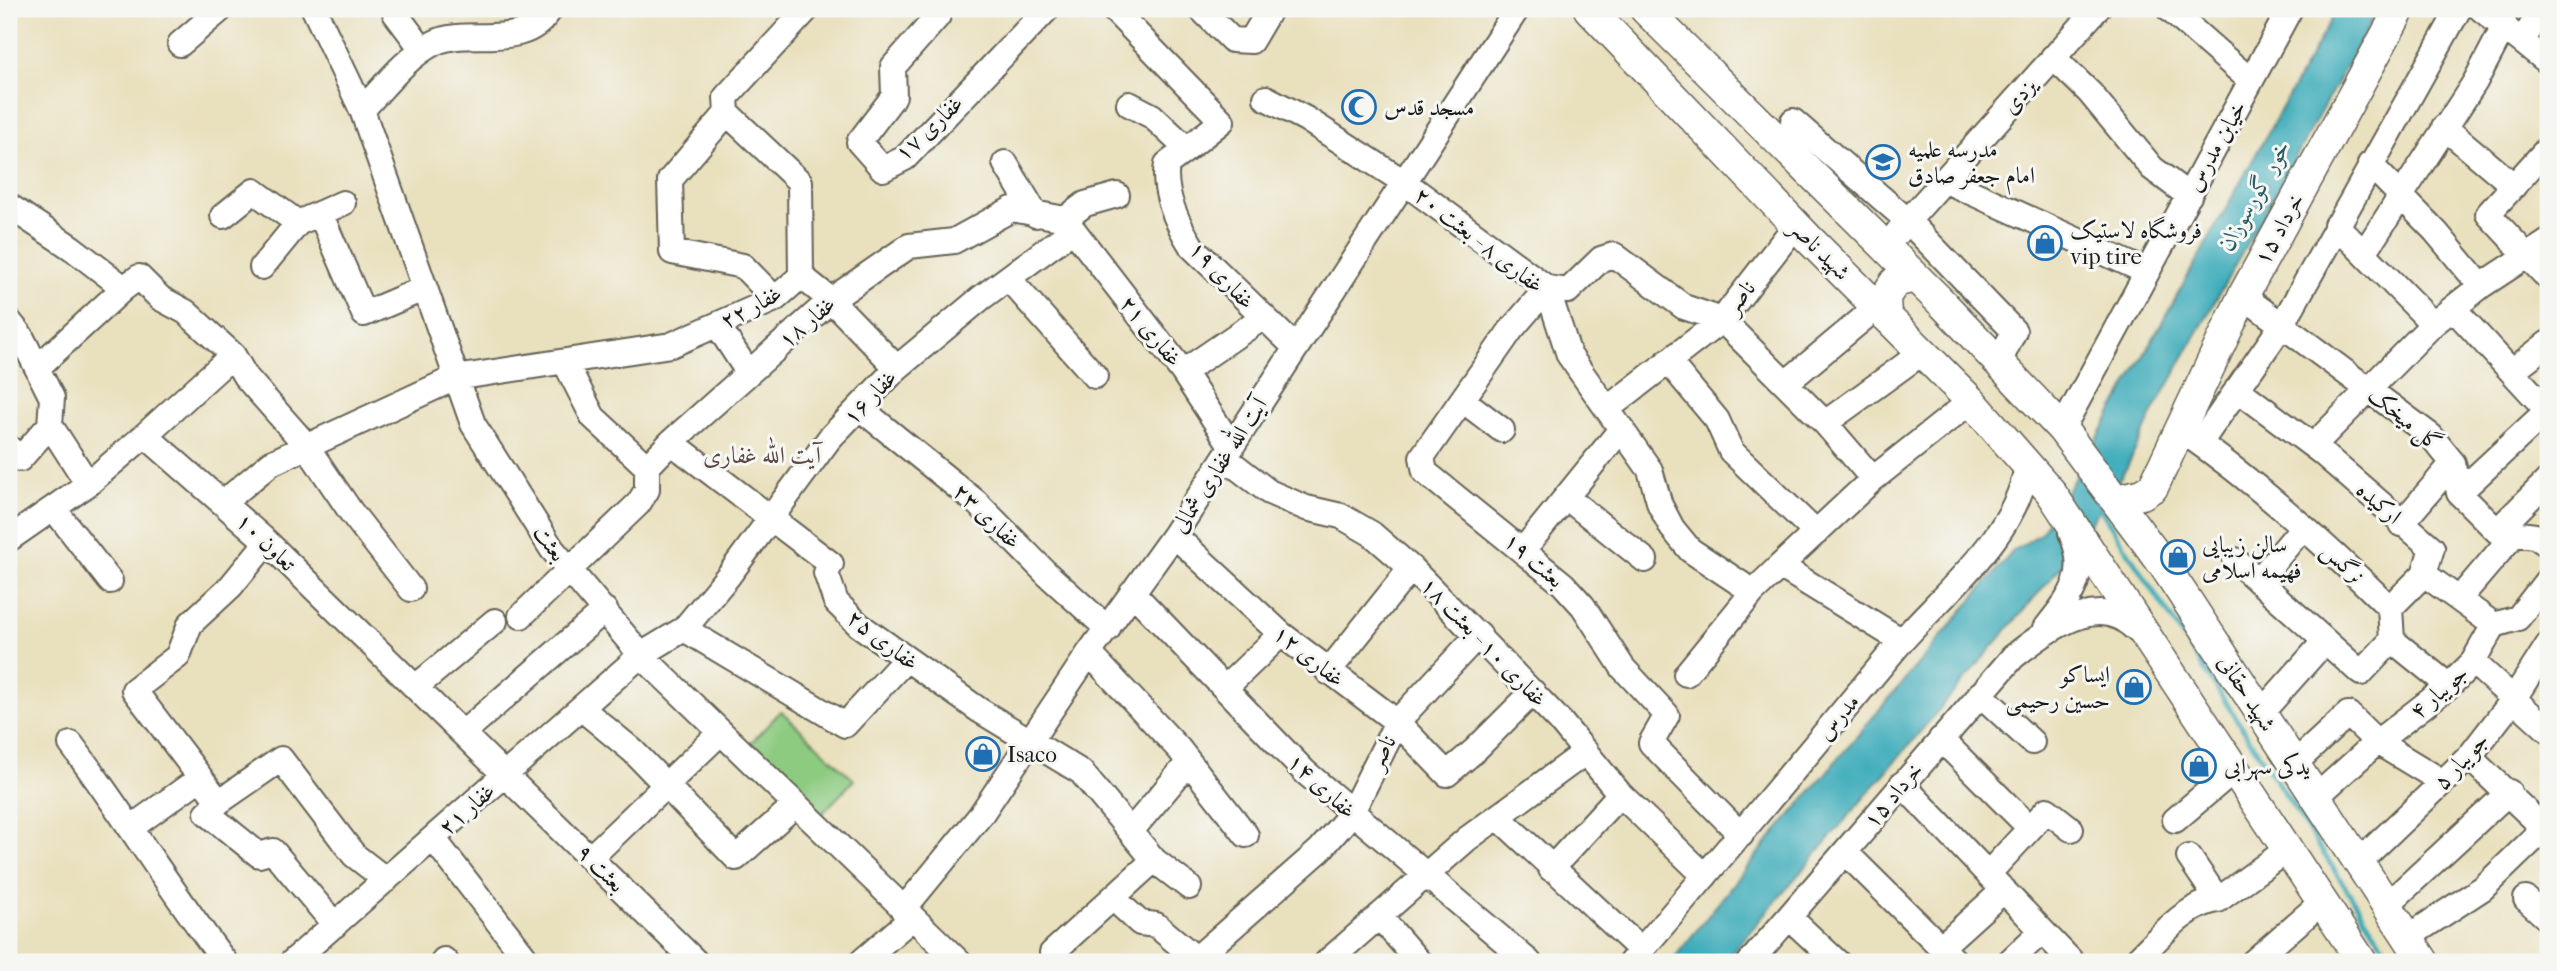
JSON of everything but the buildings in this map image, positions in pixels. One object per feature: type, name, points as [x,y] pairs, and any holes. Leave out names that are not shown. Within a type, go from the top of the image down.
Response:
[{"type":"main road","name":"شهید ناصر","points":[[1589,9],[1795,226],[1971,401],[2053,496],[2086,555]]},
{"type":"main road","points":[[1646,9],[1919,280],[2070,440]]},
{"type":"main road","name":"۱۵ خرداد","points":[[2182,442],[2243,296],[2400,9]]},
{"type":"main road","points":[[1838,269],[1858,267],[1867,260],[1870,244],[1875,237]]},
{"type":"main road","points":[[1881,311],[1885,297],[1895,282],[1911,278],[1919,280]]},
{"type":"main road","name":"شهید حقانی","points":[[2070,440],[2163,564],[2424,962]]},
{"type":"main road","points":[[2116,500],[2142,494],[2152,487],[2182,442]]},
{"type":"main road","points":[[2163,564],[2151,519],[2182,442]]},
{"type":"main road","points":[[2086,555],[2150,639],[2358,961]]},
{"type":"street","points":[[180,44],[221,9]]},
{"type":"street","name":"بعثت","points":[[314,9],[362,110],[422,289],[473,424],[552,549],[641,655],[959,962]]},
{"type":"street","points":[[362,110],[422,50],[437,41],[513,35],[544,18],[550,9]]},
{"type":"street","points":[[775,299],[743,267],[672,253],[670,180],[727,113],[726,97],[807,9]]},
{"type":"street","name":"غفاری ۱۷","points":[[938,16],[893,67],[894,96],[859,142],[883,169],[905,158],[1047,9]]},
{"type":"street","name":"غفاری ۱۹","points":[[1112,9],[1222,121],[1167,164],[1164,180],[1182,231],[1192,247],[1262,318],[1295,346]]},
{"type":"street","points":[[1202,9],[1232,40],[1251,41],[1270,9]]},
{"type":"street","name":"آیت الله غفاری شمالی","points":[[860,962],[907,914],[980,816],[1088,653],[1174,535],[1517,9]]},
{"type":"street","name":"یزدی","points":[[1875,237],[1908,221],[2096,9]]},
{"type":"street","points":[[2169,9],[2251,81]]},
{"type":"street","points":[[2182,442],[2237,389],[2282,325],[2459,9]]},
{"type":"street","points":[[2481,9],[2548,62]]},
{"type":"street","points":[[2364,253],[2475,82],[2514,33],[2542,9]]},
{"type":"street","name":"خیابن مدرس","points":[[2070,440],[2147,272],[2251,81],[2285,11]]},
{"type":"street","points":[[395,13],[422,50]]},
{"type":"street","points":[[2053,57],[2090,93],[2152,168],[2189,196]]},
{"type":"street","points":[[1266,98],[1307,119],[1404,182]]},
{"type":"street","points":[[1129,104],[1152,116],[1186,149]]},
{"type":"street","name":"غفار ۲۲","points":[[224,502],[271,463],[305,444],[455,378],[671,345],[775,299],[801,276],[800,182],[727,113]]},
{"type":"street","points":[[1793,121],[1908,221],[2014,331],[1999,363]]},
{"type":"street","points":[[2444,127],[2514,186]]},
{"type":"street","points":[[1005,163],[1036,215]]},
{"type":"street","points":[[2370,164],[2482,286]]},
{"type":"street","points":[[2543,165],[2514,186],[2488,214],[2538,248],[2548,278]]},
{"type":"street","points":[[1944,180],[2147,272]]},
{"type":"street","name":"غفاری ۸ - بعثت ۲۰","points":[[1404,182],[1546,288],[1569,355],[1650,470],[1660,505],[1672,528],[1690,550],[1753,592]]},
{"type":"street","points":[[223,216],[254,191],[309,218],[364,314],[422,289]]},
{"type":"street","points":[[1069,224],[1085,204],[1117,195]]},
{"type":"street","points":[[262,267],[309,218],[343,203]]},
{"type":"street","points":[[9,206],[72,248],[124,288]]},
{"type":"street","name":"غفار ۱۸","points":[[647,467],[748,372],[831,300],[909,246],[954,241],[1013,209],[1069,224]]},
{"type":"street","name":"غفار ۱۶","points":[[641,655],[684,629],[729,575],[829,439],[897,368],[981,298],[1009,279],[1069,224]]},
{"type":"street","name":"غفاری ۲۱","points":[[1069,224],[1183,372],[1229,452]]},
{"type":"street","points":[[2336,225],[2434,324]]},
{"type":"street","name":"ناصر","points":[[1524,549],[1566,497],[1614,418],[1668,361],[1723,320],[1795,226]]},
{"type":"street","points":[[2313,446],[2434,324],[2482,286],[2538,248]]},
{"type":"street","points":[[1546,288],[1568,291],[1601,260],[1614,255],[1684,307],[1723,320],[1825,423],[1873,479]]},
{"type":"street","points":[[801,276],[831,300],[897,368]]},
{"type":"street","points":[[38,368],[124,288],[139,278],[160,298],[186,312],[233,355],[245,376],[305,444],[351,512],[411,589]]},
{"type":"street","points":[[1009,279],[1095,376]]},
{"type":"street","name":"بعثت ۱۹","points":[[1546,288],[1511,330],[1464,401],[1422,457],[1425,472],[1524,549],[1583,606],[1623,668],[1667,715],[1651,743],[1741,835]]},
{"type":"street","name":"گل میخک","points":[[2243,296],[2431,436],[2453,463],[2459,493]]},
{"type":"street","points":[[2454,308],[2548,411],[2459,493],[2506,532],[2535,536],[2548,545]]},
{"type":"street","points":[[1786,383],[1881,311]]},
{"type":"street","points":[[1183,372],[1262,318]]},
{"type":"street","points":[[9,321],[21,337],[52,398],[50,425],[88,484]]},
{"type":"street","points":[[718,326],[748,372]]},
{"type":"street","points":[[2512,371],[2548,343]]},
{"type":"street","points":[[1825,423],[1923,352]]},
{"type":"street","points":[[9,539],[88,484],[233,355]]},
{"type":"street","points":[[1668,361],[1717,420],[1731,451],[1816,533]]},
{"type":"street","points":[[521,616],[568,568],[638,504],[647,490],[647,467],[593,417],[565,362]]},
{"type":"street","name":"ارکیده","points":[[2237,389],[2313,446],[2432,548],[2424,573]]},
{"type":"street","points":[[1464,401],[1502,430]]},
{"type":"street","points":[[1685,674],[1753,592],[1780,566],[1873,479],[1971,401]]},
{"type":"street","name":"غفاری ۲۳","points":[[860,409],[976,502],[1048,575],[1108,629]]},
{"type":"street","points":[[13,460],[50,425]]},
{"type":"street","name":"تعاون ۱۰","points":[[145,435],[267,542],[505,775]]},
{"type":"street","points":[[671,442],[770,517]]},
{"type":"street","name":"نرگس","points":[[2182,442],[2303,527],[2390,608]]},
{"type":"street","name":"غفاری ۱۰ - بعثت ۱۸","points":[[1229,452],[1269,492],[1306,508],[1341,516],[1372,534],[1411,568],[1479,634],[1533,692],[1620,794],[1705,876]]},
{"type":"street","name":"مدرس","points":[[1636,956],[1741,835],[1902,640],[1956,586],[1987,548],[2021,492],[2026,463]]},
{"type":"street","points":[[2402,524],[2453,463]]},
{"type":"street","points":[[2459,599],[2506,532],[2548,480]]},
{"type":"street","points":[[1566,497],[1645,560]]},
{"type":"street","points":[[54,509],[110,581]]},
{"type":"street","name":"غفاری ۲۵","points":[[770,517],[831,564],[826,573],[836,602],[859,625],[905,660],[1081,772],[1154,860],[1189,887]]},
{"type":"street","points":[[2259,581],[2303,527]]},
{"type":"street","name":"غفاری ۱۲","points":[[1174,535],[1281,634],[1397,722],[1447,774],[1533,692]]},
{"type":"street","points":[[219,802],[134,690],[178,656],[190,624],[231,586],[267,542]]},
{"type":"street","points":[[2041,634],[2077,584],[2086,555]]},
{"type":"street","points":[[2235,560],[2361,673],[2392,640],[2390,608],[2424,573],[2494,625],[2518,618],[2548,579]]},
{"type":"street","points":[[1780,566],[1902,640]]},
{"type":"street","points":[[1328,672],[1411,568]]},
{"type":"street","name":"غفاری ۱۴","points":[[1132,592],[1305,772],[1351,814],[1529,962]]},
{"type":"street","points":[[464,732],[605,610]]},
{"type":"street","points":[[2041,634],[2070,620],[2103,614],[2118,617],[2150,639]]},
{"type":"street","points":[[2518,618],[2548,644]]},
{"type":"street","points":[[417,686],[495,621]]},
{"type":"street","name":"جویبار ۴","points":[[2316,797],[2377,742],[2449,687],[2473,662],[2494,625]]},
{"type":"street","points":[[684,629],[845,725],[905,660]]},
{"type":"street","points":[[1225,688],[1281,634]]},
{"type":"street","name":"ناصر","points":[[1199,960],[1320,850],[1351,814],[1397,722],[1479,634]]},
{"type":"street","name":"۱۵ خرداد","points":[[1751,962],[1980,694],[2013,657],[2041,634]]},
{"type":"street","points":[[2392,640],[2449,687]]},
{"type":"street","points":[[2261,713],[2325,641]]},
{"type":"street","name":"جویبار ۵","points":[[2359,862],[2469,757],[2513,700],[2548,644]]},
{"type":"street","points":[[1088,653],[1189,762],[1246,835]]},
{"type":"street","name":"غفار ۲۱","points":[[292,962],[641,655]]},
{"type":"street","points":[[2473,662],[2548,730]]},
{"type":"street","points":[[1980,694],[2032,741]]},
{"type":"street","points":[[581,708],[666,783],[736,858],[795,806]]},
{"type":"street","points":[[2294,764],[2348,714],[2377,742],[2443,782]]},
{"type":"street","points":[[591,857],[721,732]]},
{"type":"street","points":[[1941,739],[2030,828]]},
{"type":"street","points":[[71,744],[132,827],[172,892],[225,962]]},
{"type":"street","points":[[1327,962],[1467,839],[1586,752]]},
{"type":"street","points":[[2408,937],[2483,888],[2547,829],[2469,757]]},
{"type":"street","points":[[335,925],[273,851],[259,855],[207,813],[281,759],[354,855],[386,880]]},
{"type":"street","points":[[1131,831],[1189,762]]},
{"type":"street","points":[[2175,820],[2235,769]]},
{"type":"street","name":"بعثت ۹","points":[[505,775],[696,962]]},
{"type":"street","points":[[132,827],[200,778]]},
{"type":"street","points":[[1902,784],[2072,962]]},
{"type":"street","points":[[2387,905],[2509,792]]},
{"type":"street","points":[[1551,869],[1620,794]]},
{"type":"street","points":[[1845,852],[1949,954],[2030,828],[2047,810],[2071,829]]},
{"type":"street","points":[[1498,817],[1636,956]]},
{"type":"street","points":[[433,838],[486,903],[529,962]]},
{"type":"street","points":[[2134,962],[2191,910],[2204,902],[2218,900],[2288,849]]},
{"type":"street","points":[[2189,857],[2218,900]]},
{"type":"street","points":[[1052,953],[1154,860]]},
{"type":"street","points":[[1114,899],[1140,923],[1156,925],[1199,960]]},
{"type":"street","points":[[2526,899],[2548,919]]},
{"type":"street","points":[[2253,962],[2322,902]]},
{"type":"street","points":[[1379,916],[1419,962]]},
{"type":"street","points":[[1789,918],[1837,962]]},
{"type":"street","points":[[2009,962],[2042,931]]},
{"type":"green space","points":[[781,711],[854,780],[821,815],[747,747]]},
{"type":"water","name":"خور گورسوزان","points":[[2337,9],[2378,9],[2155,409],[2127,467],[2064,563],[1724,962],[1671,962],[1761,850],[2013,551],[2041,533],[2082,466]]},
{"type":"waterway","points":[[2097,504],[2394,962]]},
{"type":"place","name":"مسجد قدس","points":[[1359,107]]},
{"type":"place","name":"مدرسه علمیه امام جعفر صادق","points":[[1883,162]]},
{"type":"place","name":"فروشگاه لاستیک vip tire","points":[[2045,243]]},
{"type":"place","name":"سالن زیبایی فهیمه اسلامی","points":[[2178,557]]},
{"type":"place","name":"ایساکو حسین رحیمی","points":[[2134,687]]},
{"type":"place","name":"Isaco","points":[[983,754]]},
{"type":"place","name":"یدکی سهرابی","points":[[2199,766]]},
{"type":"district","name":"آیت الله غفاری","points":[[762,455]]}]
